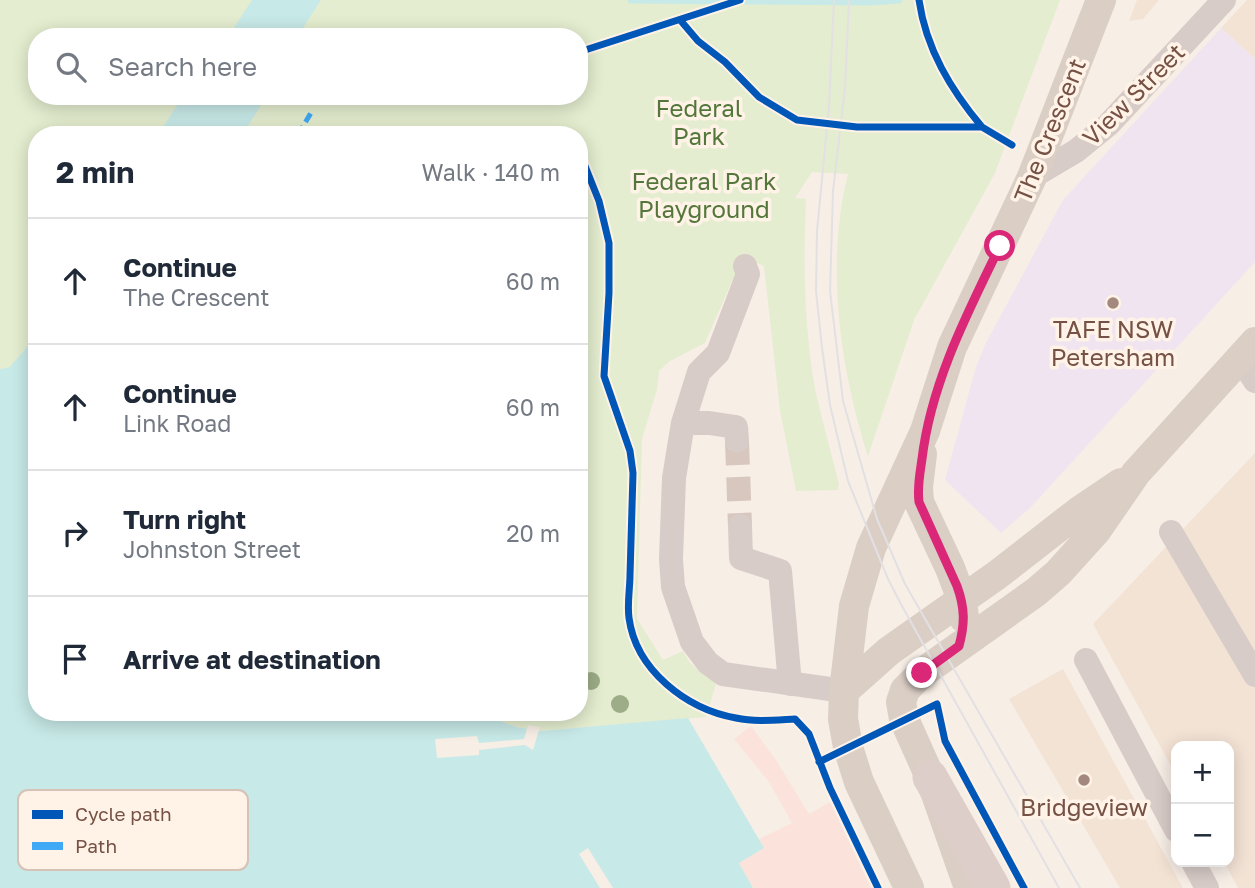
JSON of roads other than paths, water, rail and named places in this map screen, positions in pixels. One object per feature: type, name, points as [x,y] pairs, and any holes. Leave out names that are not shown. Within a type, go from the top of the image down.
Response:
[{"type":"highway","points":[[930,777],[993,888]]},
{"type":"main road","name":"The Crescent","points":[[909,888],[852,765],[843,719],[854,606],[865,564],[925,431],[952,347],[1032,177],[1101,0]]},
{"type":"main road","points":[[969,888],[930,777],[904,719],[901,702],[905,690],[913,680],[1036,592],[1058,573],[1096,531],[1136,473],[1250,360]]},
{"type":"main road","points":[[925,431],[918,488],[919,502],[962,600],[964,622],[959,646]]},
{"type":"main road","points":[[844,691],[889,651],[962,600],[1078,512],[1136,473]]},
{"type":"main road","points":[[844,691],[935,649],[959,646]]},
{"type":"street","name":"View Street","points":[[1032,177],[1076,151],[1108,125],[1224,0]]},
{"type":"street","points":[[745,266],[748,275],[718,353],[699,372],[683,423],[674,478],[671,559],[673,587],[692,642],[708,663],[723,674],[844,691]]},
{"type":"street","points":[[683,423],[736,427],[737,441]]},
{"type":"street","points":[[740,526],[741,558],[779,571],[790,684]]},
{"type":"street","points":[[1171,532],[1255,675]]},
{"type":"street","points":[[1086,660],[1171,821]]},
{"type":"street","points":[[1197,867],[1208,888]]},
{"type":"water","points":[[252,0],[321,0],[303,28],[234,28]]},
{"type":"water","points":[[177,105],[261,105],[248,126],[164,126]]},
{"type":"water","points":[[28,346],[28,721],[500,721],[541,731],[688,718],[764,848],[739,863],[753,888],[0,888],[0,369],[10,367]]},
{"type":"waterway","points":[[631,0],[899,0]]},
{"type":"tunnel","points":[[737,441],[740,526]]},
{"type":"tram line","points":[[834,0],[829,106],[817,231],[816,291],[830,405],[848,481],[888,579],[1059,888]]},
{"type":"tram line","points":[[849,0],[845,88],[833,191],[830,291],[843,401],[877,519],[905,584],[1080,888]]},
{"type":"place","name":"TAFE NSW Petersham","points":[[1113,303]]},
{"type":"place","name":"Bridgeview","points":[[1084,780]]},
{"type":"park label","name":"Federal Park","points":[[699,121]]},
{"type":"park label","name":"Federal Park Playground","points":[[704,194]]}]
